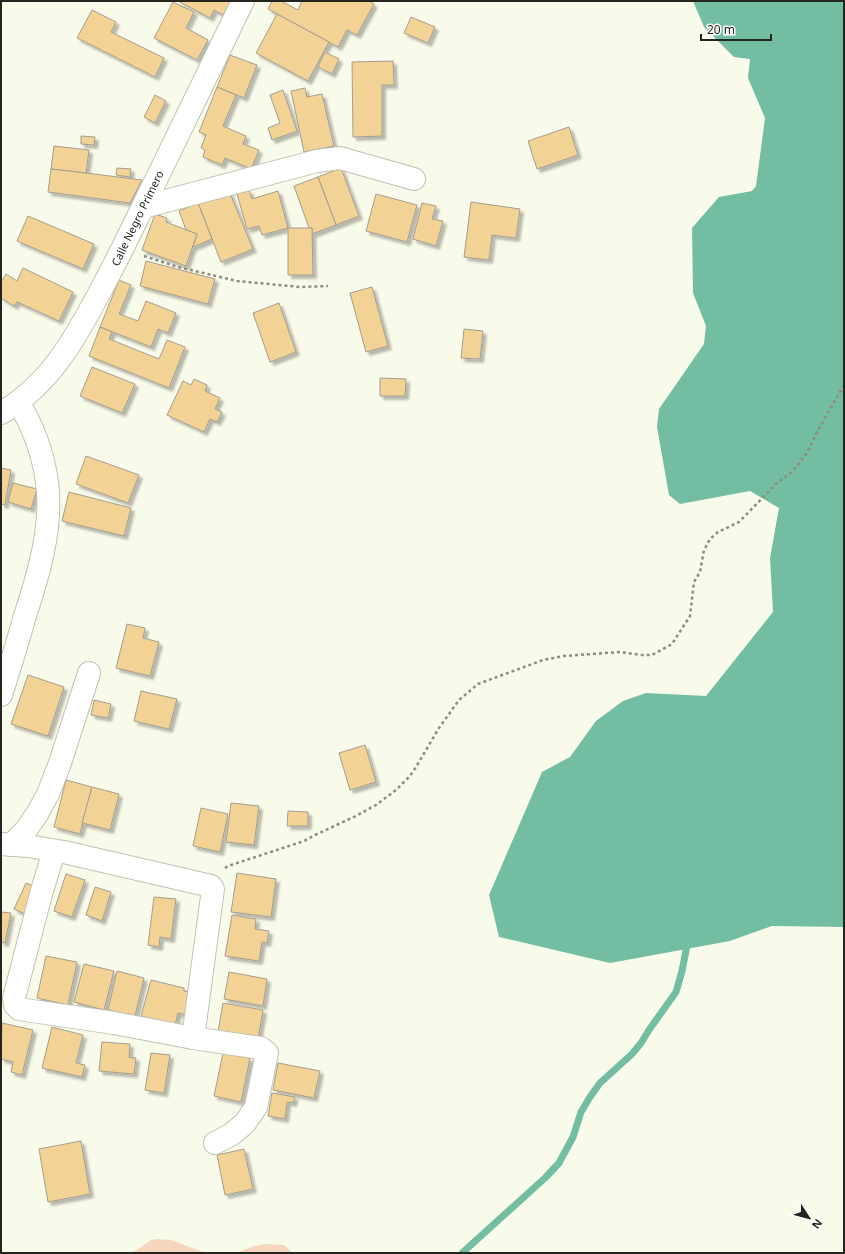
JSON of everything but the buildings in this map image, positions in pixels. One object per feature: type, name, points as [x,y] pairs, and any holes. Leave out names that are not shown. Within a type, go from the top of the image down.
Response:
[{"type":"street","name":"Calle Negro Primero","points":[[10,407],[35,388],[54,368],[69,347],[123,248],[243,1]]},
{"type":"street","points":[[142,208],[317,161],[340,158],[414,179]]},
{"type":"street","points":[[1,695],[38,574],[46,530],[48,507],[47,482],[38,443],[27,417],[10,407]]},
{"type":"street","points":[[6,845],[30,825],[38,814],[48,794],[60,763],[89,673]]},
{"type":"street","points":[[6,845],[28,846],[54,851],[211,886],[213,889],[193,1038]]},
{"type":"street","points":[[54,851],[41,894],[14,998],[15,1005],[19,1009],[114,1023],[193,1038],[261,1048],[267,1053],[256,1107],[245,1123],[232,1134],[215,1143]]},
{"type":"path","points":[[123,248],[178,267],[237,281],[300,287],[328,286]]},
{"type":"path","points":[[211,886],[228,866],[304,841],[376,805],[396,790],[410,776],[428,748],[438,728],[459,700],[478,684],[543,660],[564,656],[620,652],[652,655],[672,644],[690,616],[694,582],[700,572],[704,550],[710,540],[718,532],[739,522],[776,484],[793,471],[807,453],[817,432],[844,385]]},
{"type":"shaded area","points":[[693,1],[844,1],[844,927],[772,926],[730,941],[610,963],[499,937],[489,895],[542,772],[570,757],[596,721],[623,701],[646,693],[706,696],[773,612],[770,558],[779,508],[750,491],[680,504],[669,495],[657,427],[659,409],[704,344],[706,326],[693,293],[692,228],[719,197],[752,191],[756,186],[765,118],[748,78],[750,59],[734,57],[704,27]]},
{"type":"shaded area","points":[[151,1240],[171,1240],[206,1253],[132,1253]]},
{"type":"shaded area","points":[[267,1244],[284,1245],[292,1253],[235,1253],[255,1246]]},
{"type":"waterway","points":[[462,1253],[545,1178],[559,1163],[573,1137],[581,1112],[590,1097],[600,1083],[632,1054],[676,992],[688,940]]}]
